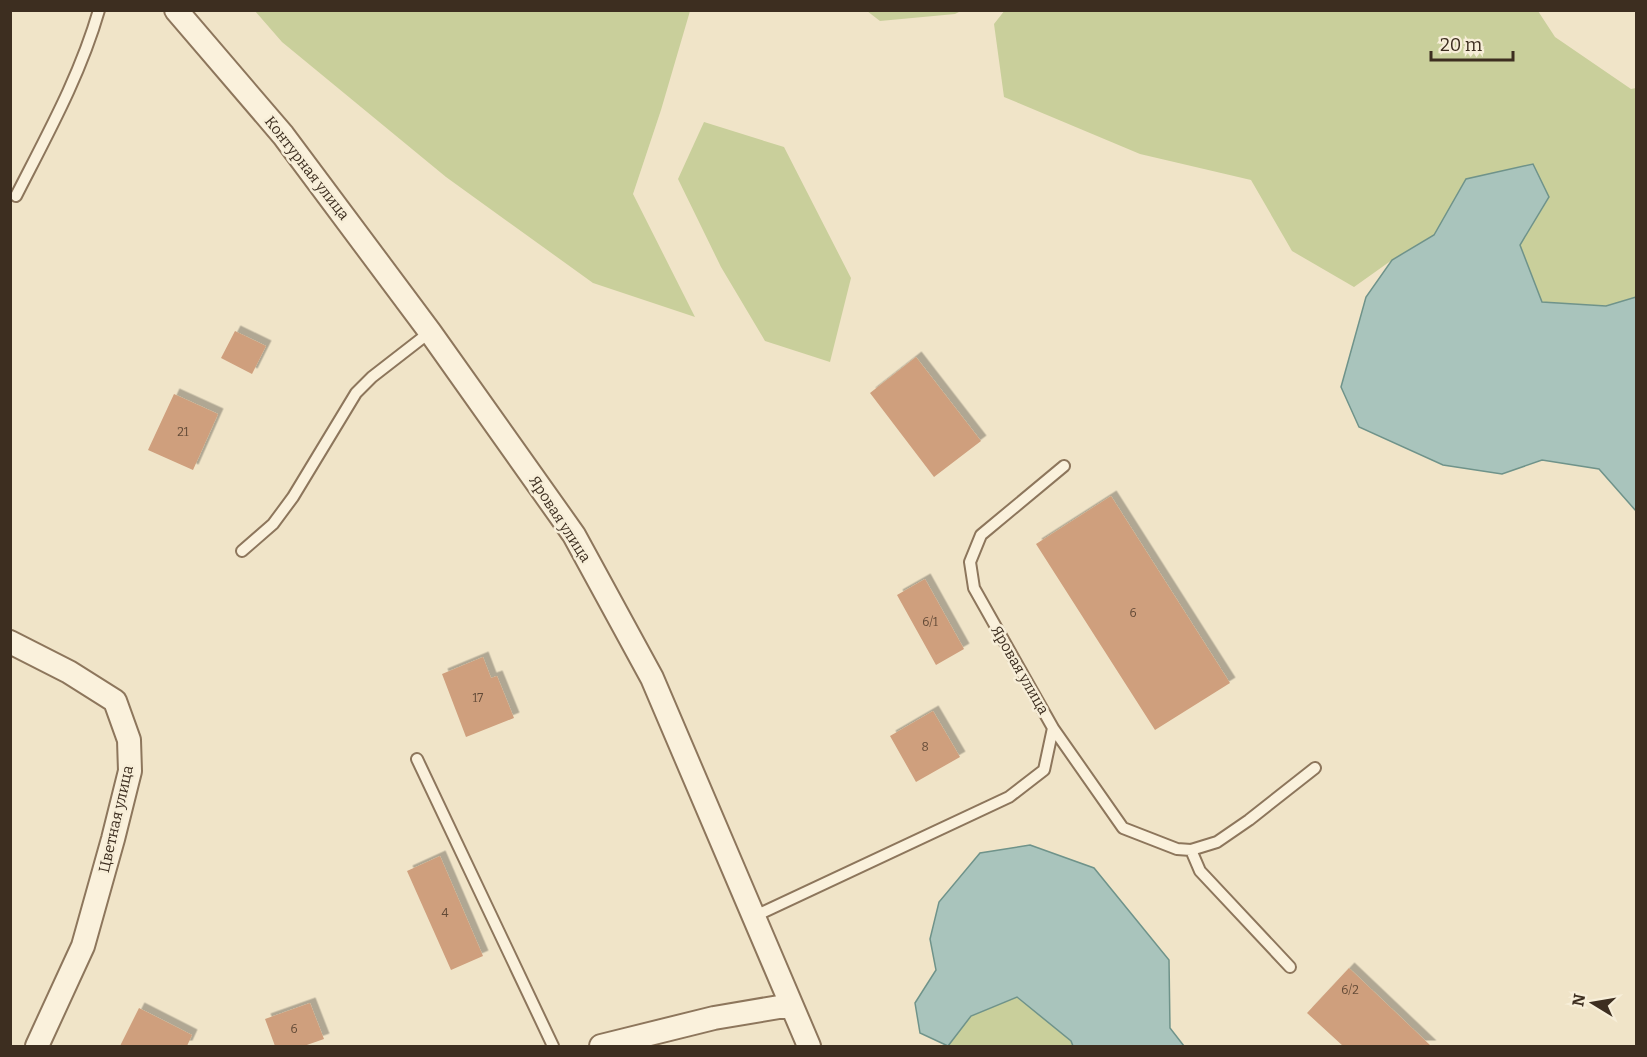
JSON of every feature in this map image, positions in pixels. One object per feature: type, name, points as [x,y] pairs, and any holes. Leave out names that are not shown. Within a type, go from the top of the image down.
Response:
[{"type":"street","name":"Контурная улица","points":[[176,10],[283,135],[430,332]]},
{"type":"street","name":"Яровая улица","points":[[430,332],[580,545],[652,678],[809,1047]]},
{"type":"street","name":"Цветная улица","points":[[10,642],[69,672],[115,701],[129,740],[130,771],[83,946],[37,1047]]},
{"type":"street","points":[[601,1047],[714,1018],[791,1005]]},
{"type":"lane","points":[[16,196],[62,105],[88,47],[99,10]]},
{"type":"lane","points":[[242,551],[273,524],[294,497],[356,393],[430,332]]},
{"type":"lane","name":"Яровая улица","points":[[753,917],[1009,797],[1044,770],[1053,728],[974,588],[970,561],[981,535],[1064,466]]},
{"type":"lane","points":[[1053,728],[1123,828],[1177,849],[1191,850],[1217,842],[1249,820],[1314,768]]},
{"type":"lane","points":[[417,759],[553,1047]]},
{"type":"lane","points":[[1191,850],[1200,871],[1290,967]]},
{"type":"green space","points":[[1005,10],[1538,11],[1555,37],[1631,89],[1636,88],[1636,297],[1606,306],[1542,302],[1520,245],[1549,198],[1466,179],[1434,236],[1392,260],[1354,287],[1292,251],[1251,180],[1140,154],[1004,97],[994,24]]},
{"type":"green space","points":[[255,11],[690,11],[633,194],[695,317],[593,283],[446,177],[282,42]]},
{"type":"green space","points":[[867,11],[961,11],[955,14],[880,21]]},
{"type":"green space","points":[[704,122],[784,147],[851,278],[830,362],[765,341],[721,267],[678,179]]},
{"type":"green space","points":[[1017,997],[1071,1041],[1073,1046],[947,1046],[971,1016]]},
{"type":"water","points":[[1533,164],[1549,197],[1520,245],[1542,302],[1606,306],[1636,297],[1636,511],[1599,469],[1542,460],[1502,474],[1443,465],[1359,427],[1341,387],[1366,297],[1392,260],[1434,235],[1466,179]]},
{"type":"water","points":[[1030,845],[1094,868],[1169,960],[1170,1028],[1184,1046],[1073,1046],[1071,1041],[1017,997],[971,1016],[948,1046],[920,1033],[915,1003],[936,970],[930,939],[939,902],[980,853]]},
{"type":"building","points":[[235,331],[266,346],[252,374],[221,358]]},
{"type":"building","points":[[916,357],[981,441],[934,477],[870,393]]},
{"type":"building","points":[[174,394],[218,414],[193,470],[148,450]]},
{"type":"building","points":[[1111,496],[1230,683],[1155,730],[1036,544]]},
{"type":"building","points":[[925,579],[964,649],[936,665],[897,595]]},
{"type":"building","points":[[483,657],[491,678],[497,676],[514,718],[466,737],[442,674]]},
{"type":"building","points":[[933,711],[960,757],[916,782],[890,736]]},
{"type":"building","points":[[440,856],[483,956],[451,970],[407,871]]},
{"type":"building","points":[[1349,968],[1431,1046],[1343,1046],[1307,1013]]},
{"type":"building","points":[[310,1003],[324,1039],[304,1046],[275,1046],[265,1019]]},
{"type":"building","points":[[139,1008],[192,1035],[187,1046],[120,1046]]}]
